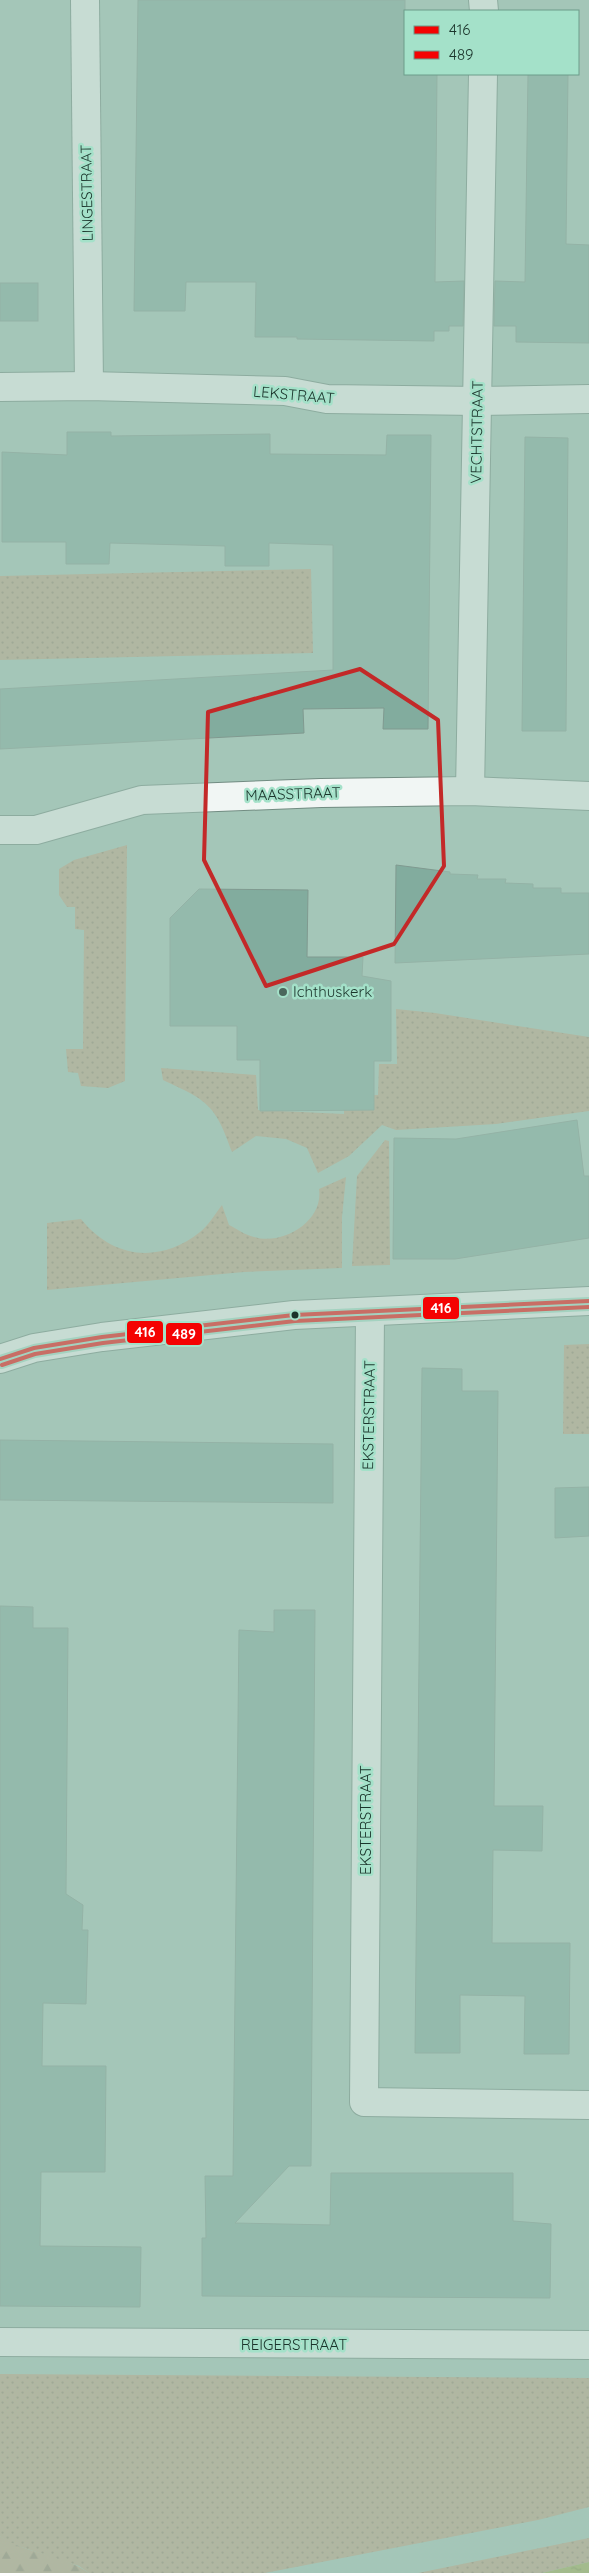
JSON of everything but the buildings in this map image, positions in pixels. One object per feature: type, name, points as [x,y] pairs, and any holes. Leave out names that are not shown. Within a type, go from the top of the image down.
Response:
[{"type":"street","name":"LINGESTRAAT","points":[[85,0],[90,386]]},
{"type":"street","name":"VECHTSTRAAT","points":[[470,791],[483,75]]},
{"type":"street","name":"LEKSTRAAT","points":[[0,387],[90,386],[285,391],[327,399],[478,401],[589,399]]},
{"type":"street","name":"MAASSTRAAT","points":[[0,830],[36,830],[142,800],[321,793],[470,791],[589,796]]},
{"type":"street","points":[[0,1359],[34,1348],[102,1337],[294,1315],[370,1313],[589,1301]]},
{"type":"street","name":"EKSTERSTRAAT","points":[[370,1313],[364,2102],[589,2105]]},
{"type":"street","name":"REIGERSTRAAT","points":[[0,2342],[589,2345]]},
{"type":"highlighted area","points":[[360,669],[438,720],[444,866],[394,944],[266,986],[204,860],[208,712]]},
{"type":"green space","points":[[311,569],[313,653],[0,660],[0,576]]},
{"type":"green space","points":[[127,845],[125,1081],[108,1088],[81,1086],[78,1073],[68,1072],[66,1049],[83,1049],[84,930],[75,929],[75,907],[67,907],[59,895],[59,869],[74,860]]},
{"type":"green space","points":[[396,1009],[435,1013],[589,1037],[589,1111],[496,1124],[396,1130],[382,1125],[349,1156],[318,1173],[307,1148],[286,1139],[256,1136],[232,1152],[220,1123],[208,1106],[190,1093],[163,1080],[161,1068],[256,1075],[258,1110],[344,1114],[344,1096],[378,1095],[379,1064],[397,1064]]},
{"type":"green space","points":[[385,1140],[389,1141],[390,1265],[352,1266],[357,1176]]},
{"type":"green space","points":[[346,1177],[342,1217],[342,1268],[244,1272],[47,1290],[47,1223],[81,1219],[107,1242],[122,1249],[138,1253],[153,1252],[169,1249],[185,1242],[200,1232],[222,1205],[229,1225],[254,1237],[265,1239],[277,1238],[289,1234],[308,1221],[319,1201],[319,1189]]},
{"type":"green space","points":[[589,1344],[589,1434],[563,1434],[564,1345]]},
{"type":"green space","points":[[0,2374],[589,2378],[589,2507],[538,2520],[265,2573],[89,2573],[79,2566],[9,2543],[0,2536]]},
{"type":"green space","points":[[0,2536],[20,2547],[66,2561],[89,2573],[0,2573]]},
{"type":"green space","points":[[589,2538],[589,2562],[542,2573],[418,2573]]},
{"type":"water","points":[[589,2562],[589,2573],[542,2573]]},
{"type":"transit line","name":"416","points":[[0,1359],[34,1348],[102,1337],[294,1315],[589,1301]]},
{"type":"transit line","name":"489","points":[[2,1365],[35,1354],[103,1343],[295,1321],[589,1307]]},
{"type":"place","name":"Ichthuskerk","points":[[283,992]]}]
